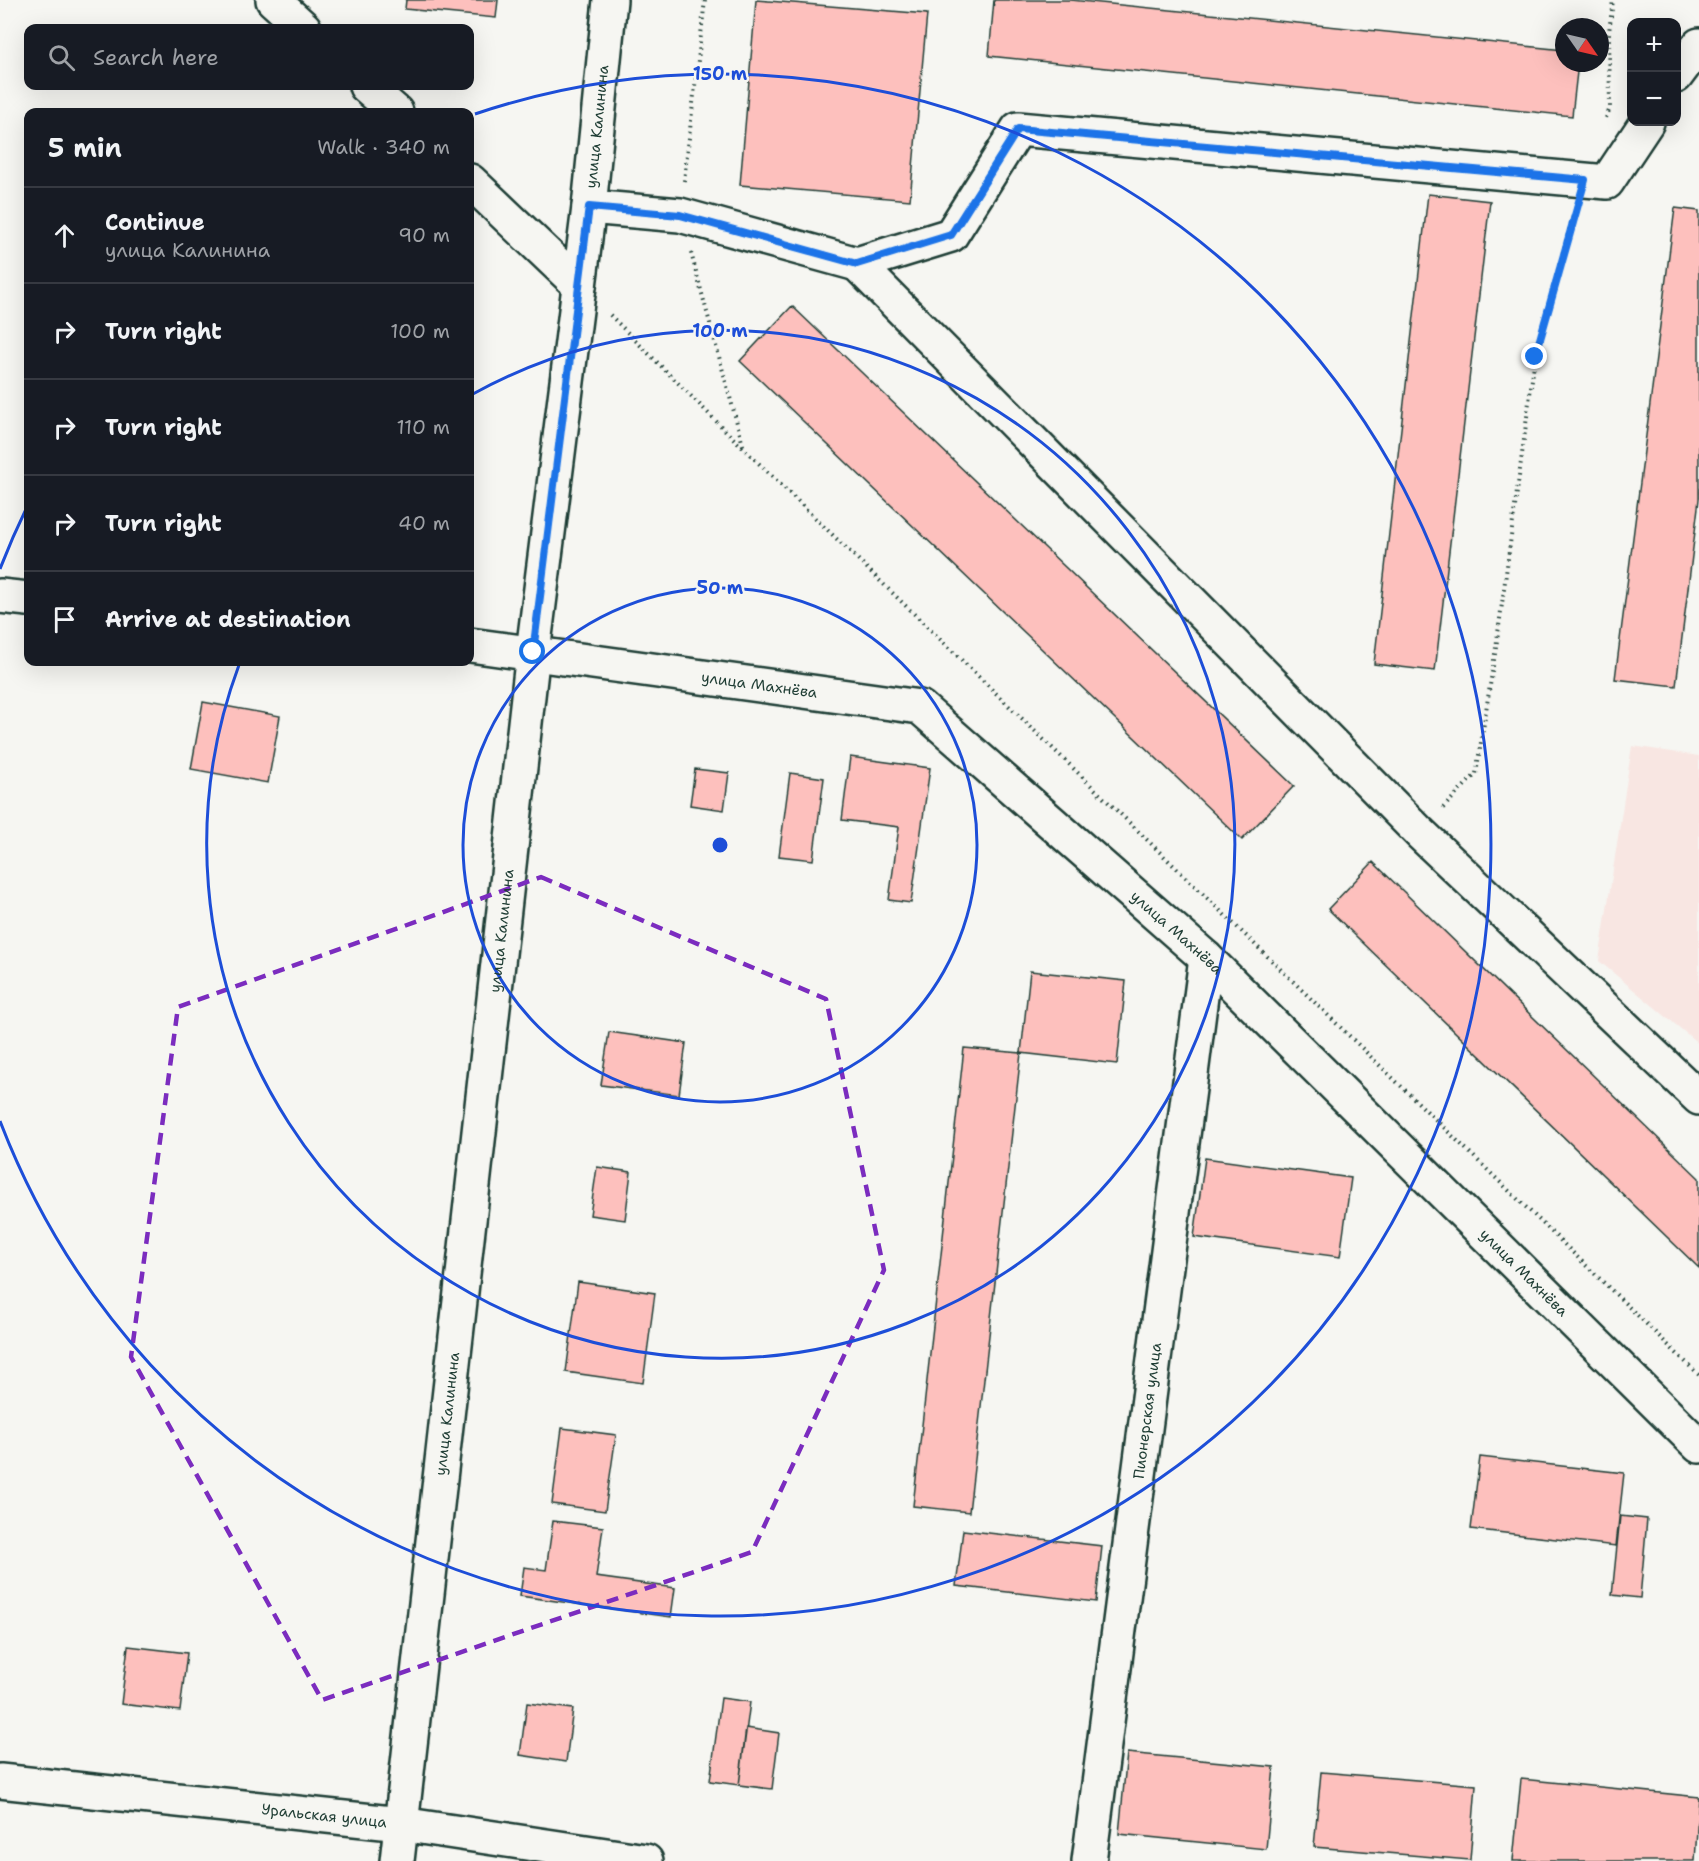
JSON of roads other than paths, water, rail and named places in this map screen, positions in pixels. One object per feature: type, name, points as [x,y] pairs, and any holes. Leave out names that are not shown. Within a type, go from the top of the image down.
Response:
[{"type":"street","points":[[273,0],[300,24]]},
{"type":"street","name":"улица Калинина","points":[[397,1861],[533,652],[589,207],[610,0]]},
{"type":"street","points":[[1680,72],[1699,45]]},
{"type":"street","points":[[371,90],[391,108]]},
{"type":"street","points":[[857,264],[951,235],[1018,129],[1607,182],[1644,126]]},
{"type":"street","points":[[474,185],[579,285]]},
{"type":"street","points":[[589,207],[680,215],[857,264],[1420,833],[1699,1098]]},
{"type":"street","points":[[0,596],[24,599]]},
{"type":"street","name":"улица Махнёва","points":[[474,645],[920,707],[1206,958],[1699,1446]]},
{"type":"street","name":"Пионерская улица","points":[[1089,1861],[1206,958]]},
{"type":"street","name":"Уральская улица","points":[[0,1781],[400,1824],[646,1861]]}]
